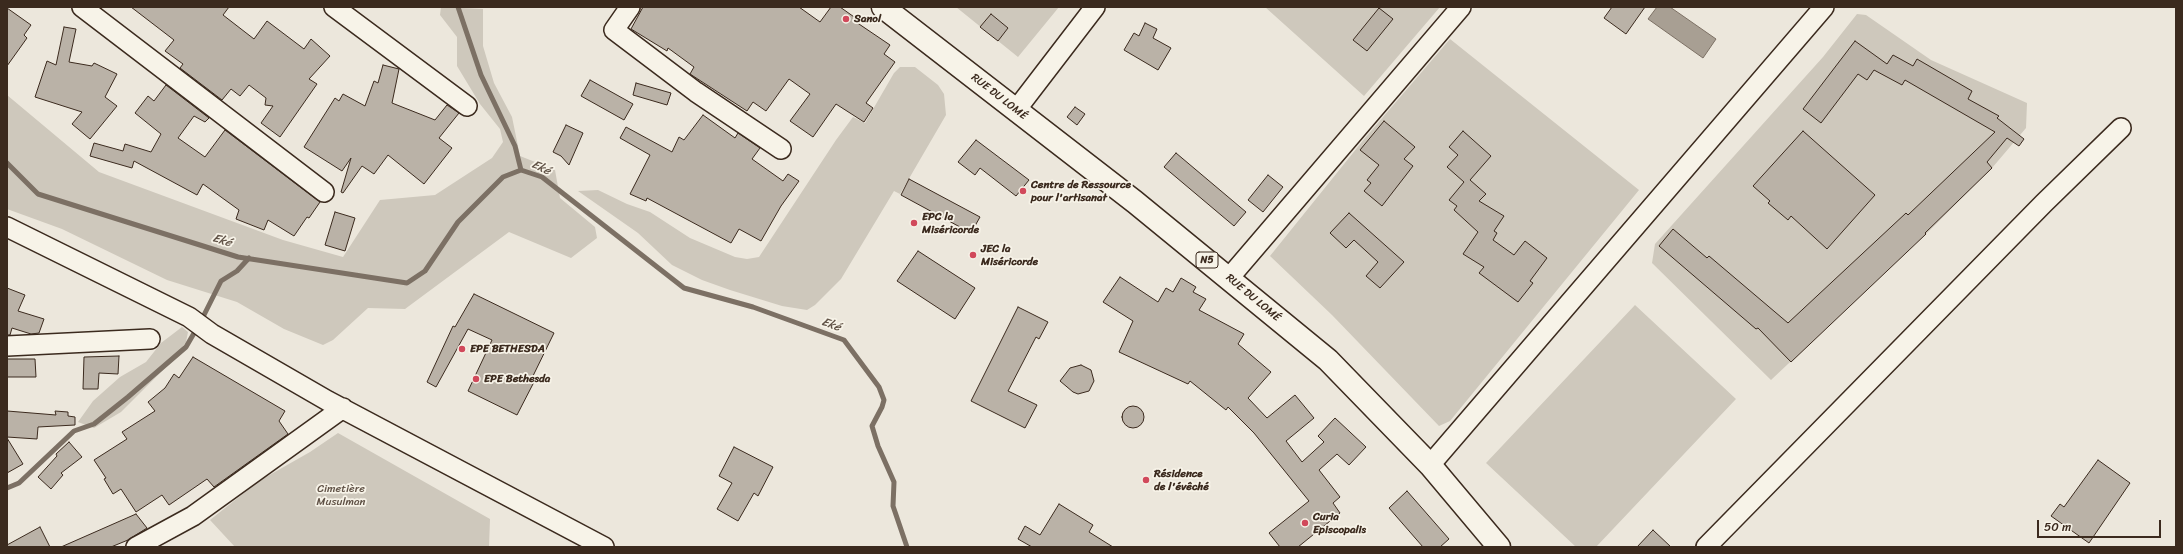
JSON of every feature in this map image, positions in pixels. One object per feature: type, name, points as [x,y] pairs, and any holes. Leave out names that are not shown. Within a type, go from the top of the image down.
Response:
[{"type":"main road","name":"RUE DU LOMÉ","points":[[883,7],[1229,278],[1328,360],[1430,466],[1499,547]]},
{"type":"street","points":[[82,7],[324,192]]},
{"type":"street","points":[[334,7],[468,106]]},
{"type":"street","points":[[630,7],[614,30],[696,92],[781,149]]},
{"type":"street","points":[[1016,110],[1095,7]]},
{"type":"street","points":[[1229,278],[1461,7]]},
{"type":"street","points":[[1430,466],[1824,7]]},
{"type":"street","points":[[1706,547],[2039,209],[2121,128]]},
{"type":"street","points":[[7,227],[189,317],[212,334],[343,408],[604,547]]},
{"type":"street","points":[[7,346],[150,339]]},
{"type":"street","points":[[136,547],[193,516],[343,408]]},
{"type":"green space","points":[[441,7],[483,9],[483,46],[494,83],[512,117],[520,156],[555,170],[560,198],[595,227],[597,238],[571,258],[509,232],[405,309],[368,308],[333,340],[323,345],[284,329],[237,302],[167,280],[62,229],[7,209],[7,95],[99,172],[283,240],[343,257],[380,200],[435,195],[492,158],[503,142],[500,129],[480,104],[457,66],[457,37],[440,15]]},
{"type":"green space","points":[[956,7],[1059,7],[1018,57]]},
{"type":"green space","points":[[1265,7],[1440,7],[1364,96]]},
{"type":"green space","points":[[1857,14],[1866,15],[1931,60],[2027,103],[2026,128],[1992,168],[1926,234],[1771,380],[1652,263],[1655,244],[1823,57]]},
{"type":"green space","points":[[1450,39],[1639,190],[1450,421],[1439,426],[1332,315],[1270,256],[1365,138]]},
{"type":"green space","points":[[900,67],[915,67],[938,85],[944,94],[946,115],[900,194],[894,191],[841,279],[815,305],[807,310],[782,306],[730,290],[702,280],[672,265],[638,233],[578,191],[598,190],[627,204],[650,212],[690,238],[735,257],[747,259],[759,257],[836,140],[853,117],[865,123],[894,73]]},
{"type":"green space","points":[[1635,305],[1736,399],[1596,547],[1576,547],[1486,463]]},
{"type":"green space","points":[[182,327],[188,332],[186,342],[172,361],[121,412],[94,428],[78,422],[93,401],[120,377],[146,362],[161,343]]},
{"type":"green space","name":"Cimetière Musulman","points":[[338,433],[490,519],[489,547],[235,547],[210,520],[259,481],[310,452]]},
{"type":"shaded area","points":[[1657,7],[1670,7],[1716,39],[1703,58],[1648,19]]},
{"type":"building","points":[[131,7],[229,7],[223,15],[254,39],[267,21],[304,49],[311,39],[330,56],[309,79],[317,84],[280,137],[261,123],[273,106],[265,105],[266,98],[249,85],[240,96],[231,89],[222,100],[180,68],[183,64],[165,51],[174,40]]},
{"type":"building","points":[[643,7],[799,7],[820,22],[831,7],[840,7],[857,19],[856,22],[890,45],[884,54],[895,62],[866,103],[873,108],[864,122],[836,104],[813,137],[790,121],[810,94],[789,79],[766,111],[753,102],[747,111],[690,74],[694,67],[668,48],[667,51],[631,29]]},
{"type":"building","points":[[1612,7],[1645,7],[1626,34],[1604,18]]},
{"type":"building","points":[[7,8],[31,25],[24,35],[27,38],[7,66]]},
{"type":"building","points":[[1379,8],[1393,19],[1367,51],[1353,40]]},
{"type":"building","points":[[991,14],[1008,28],[998,41],[980,27]]},
{"type":"building","points":[[1145,23],[1157,29],[1153,38],[1171,48],[1158,70],[1124,50],[1134,33],[1139,36]]},
{"type":"building","points":[[64,27],[76,29],[69,62],[92,66],[94,63],[117,74],[105,97],[117,106],[90,139],[72,124],[82,112],[35,97],[47,61],[56,65]]},
{"type":"building","points":[[1855,41],[1887,64],[1893,55],[1913,66],[1917,59],[1972,91],[1968,99],[1999,116],[1997,118],[2024,139],[2019,146],[2007,138],[1987,162],[1992,168],[1925,233],[1926,234],[1791,362],[1758,328],[1756,329],[1659,246],[1673,229],[1707,258],[1709,256],[1788,323],[1906,213],[1908,215],[1995,132],[1905,80],[1902,85],[1874,70],[1867,80],[1858,74],[1821,123],[1803,109]]},
{"type":"building","points":[[383,65],[399,69],[392,103],[435,120],[447,105],[459,113],[439,138],[452,148],[424,184],[388,155],[374,174],[362,166],[343,193],[341,192],[351,158],[342,171],[304,147],[335,98],[339,101],[343,94],[365,106],[374,81],[378,83]]},
{"type":"building","points":[[590,80],[633,104],[624,120],[581,96]]},
{"type":"building","points":[[636,83],[671,93],[667,105],[633,95]]},
{"type":"building","points":[[166,85],[209,118],[205,122],[194,116],[178,138],[205,157],[225,130],[320,202],[309,218],[307,217],[294,236],[268,220],[264,230],[236,219],[239,210],[203,184],[197,195],[134,161],[132,168],[90,156],[94,143],[123,151],[125,144],[151,152],[161,134],[135,113],[148,96],[154,101]]},
{"type":"building","points":[[1075,107],[1085,114],[1077,125],[1067,117]]},
{"type":"building","points":[[703,115],[735,138],[738,133],[760,148],[752,159],[783,181],[788,174],[799,181],[781,206],[761,241],[739,229],[731,243],[647,198],[646,201],[630,194],[650,155],[620,138],[626,127],[672,152],[679,137],[684,140]]},
{"type":"building","points":[[1384,121],[1415,147],[1404,159],[1413,166],[1382,206],[1364,191],[1371,183],[1367,180],[1379,165],[1360,150]]},
{"type":"building","points":[[566,125],[583,133],[569,165],[561,156],[553,152]]},
{"type":"building","points":[[1463,131],[1491,156],[1470,180],[1486,194],[1479,201],[1504,216],[1494,231],[1497,233],[1493,240],[1514,255],[1525,241],[1547,258],[1530,281],[1533,283],[1518,302],[1479,273],[1484,267],[1463,254],[1478,232],[1454,210],[1457,206],[1449,200],[1464,182],[1447,167],[1458,155],[1449,147]]},
{"type":"building","points":[[1803,131],[1875,195],[1827,249],[1791,216],[1788,220],[1768,203],[1770,201],[1753,186]]},
{"type":"building","points":[[976,140],[1029,180],[1016,196],[980,168],[975,175],[958,162]]},
{"type":"building","points":[[1176,153],[1246,212],[1234,226],[1164,167]]},
{"type":"building","points":[[1268,175],[1283,187],[1263,212],[1248,200]]},
{"type":"building","points":[[909,179],[980,217],[971,233],[901,195]]},
{"type":"building","points":[[335,212],[355,218],[345,251],[325,245]]},
{"type":"building","points":[[1349,213],[1404,262],[1380,288],[1366,276],[1378,262],[1354,240],[1346,248],[1330,233]]},
{"type":"building","points":[[918,251],[975,288],[955,319],[897,281]]},
{"type":"building","points":[[1120,277],[1158,302],[1166,288],[1173,292],[1181,278],[1196,287],[1193,292],[1206,299],[1199,310],[1244,334],[1238,344],[1271,372],[1248,398],[1267,418],[1295,395],[1314,418],[1286,441],[1302,462],[1324,442],[1318,436],[1335,418],[1366,447],[1349,465],[1337,454],[1319,470],[1340,497],[1333,503],[1340,513],[1298,547],[1280,547],[1269,533],[1309,501],[1254,433],[1228,407],[1226,410],[1190,381],[1188,384],[1119,352],[1133,321],[1103,302]]},
{"type":"building","points":[[7,288],[25,295],[18,311],[44,319],[39,333],[31,334],[12,328],[10,335],[7,335]]},
{"type":"building","points":[[474,294],[554,333],[531,380],[534,382],[517,415],[468,391],[492,340],[468,329],[436,387],[427,382],[453,326],[455,327]]},
{"type":"building","points":[[1018,307],[1048,322],[1039,339],[1036,337],[1008,391],[1037,405],[1025,428],[971,401]]},
{"type":"building","points":[[119,356],[118,374],[99,373],[98,389],[83,389],[84,357]]},
{"type":"building","points":[[193,357],[285,411],[279,421],[288,434],[214,487],[207,479],[169,505],[162,495],[136,512],[121,489],[113,494],[104,479],[106,478],[94,460],[127,439],[122,432],[155,411],[148,402],[165,388],[174,374],[179,378]]},
{"type":"building","points":[[7,359],[35,359],[36,377],[7,377]]},
{"type":"building","points":[[1081,365],[1091,370],[1094,381],[1089,391],[1078,394],[1073,392],[1060,381],[1070,368]]},
{"type":"building","points":[[1133,406],[1141,409],[1144,417],[1141,425],[1133,428],[1125,425],[1122,417],[1125,409]]},
{"type":"building","points":[[7,411],[56,415],[55,411],[68,412],[68,416],[75,417],[75,425],[38,427],[37,439],[7,437]]},
{"type":"building","points":[[7,438],[23,464],[7,473]]},
{"type":"building","points":[[69,442],[82,457],[61,473],[63,475],[51,489],[38,477],[57,456],[56,454]]},
{"type":"building","points":[[734,447],[773,467],[758,496],[754,493],[738,521],[717,509],[732,483],[719,476]]},
{"type":"building","points":[[2098,460],[2130,483],[2089,543],[2051,516],[2060,504],[2064,507]]},
{"type":"building","points":[[1407,491],[1449,539],[1440,547],[1423,547],[1389,508]]},
{"type":"building","points":[[1059,504],[1093,525],[1089,532],[1113,547],[1032,547],[1018,539],[1025,526],[1040,535]]},
{"type":"building","points":[[136,514],[147,528],[128,540],[111,547],[61,547]]},
{"type":"building","points":[[40,527],[50,547],[7,547],[7,545]]},
{"type":"building","points":[[1653,530],[1671,547],[1637,547]]},
{"type":"waterway","points":[[458,7],[481,75],[515,146],[521,170]]},
{"type":"waterway","name":"Eké","points":[[7,163],[38,194],[238,257],[407,283],[425,271],[458,222],[503,177],[521,170],[542,177],[684,288],[753,307],[844,340],[879,387],[884,400],[872,426],[878,446],[894,482],[893,506],[907,547]]},
{"type":"waterway","points":[[201,321],[221,281],[237,271],[249,258]]},
{"type":"waterway","points":[[7,488],[19,483],[74,431],[94,424],[128,397],[186,347],[197,328]]},
{"type":"place","name":"Sanol","points":[[846,19]]},
{"type":"place","name":"Centre de Ressource pour l'artisanat","points":[[1023,191]]},
{"type":"place","name":"EPC la Miséricorde","points":[[914,223]]},
{"type":"place","name":"JEC la Miséricorde","points":[[973,255]]},
{"type":"place","name":"EPE BETHESDA","points":[[462,349]]},
{"type":"place","name":"EPE Bethesda","points":[[476,379]]},
{"type":"place","name":"Résidence de l'évêché","points":[[1146,480]]},
{"type":"place","name":"Curia Episcopalis","points":[[1305,523]]}]
